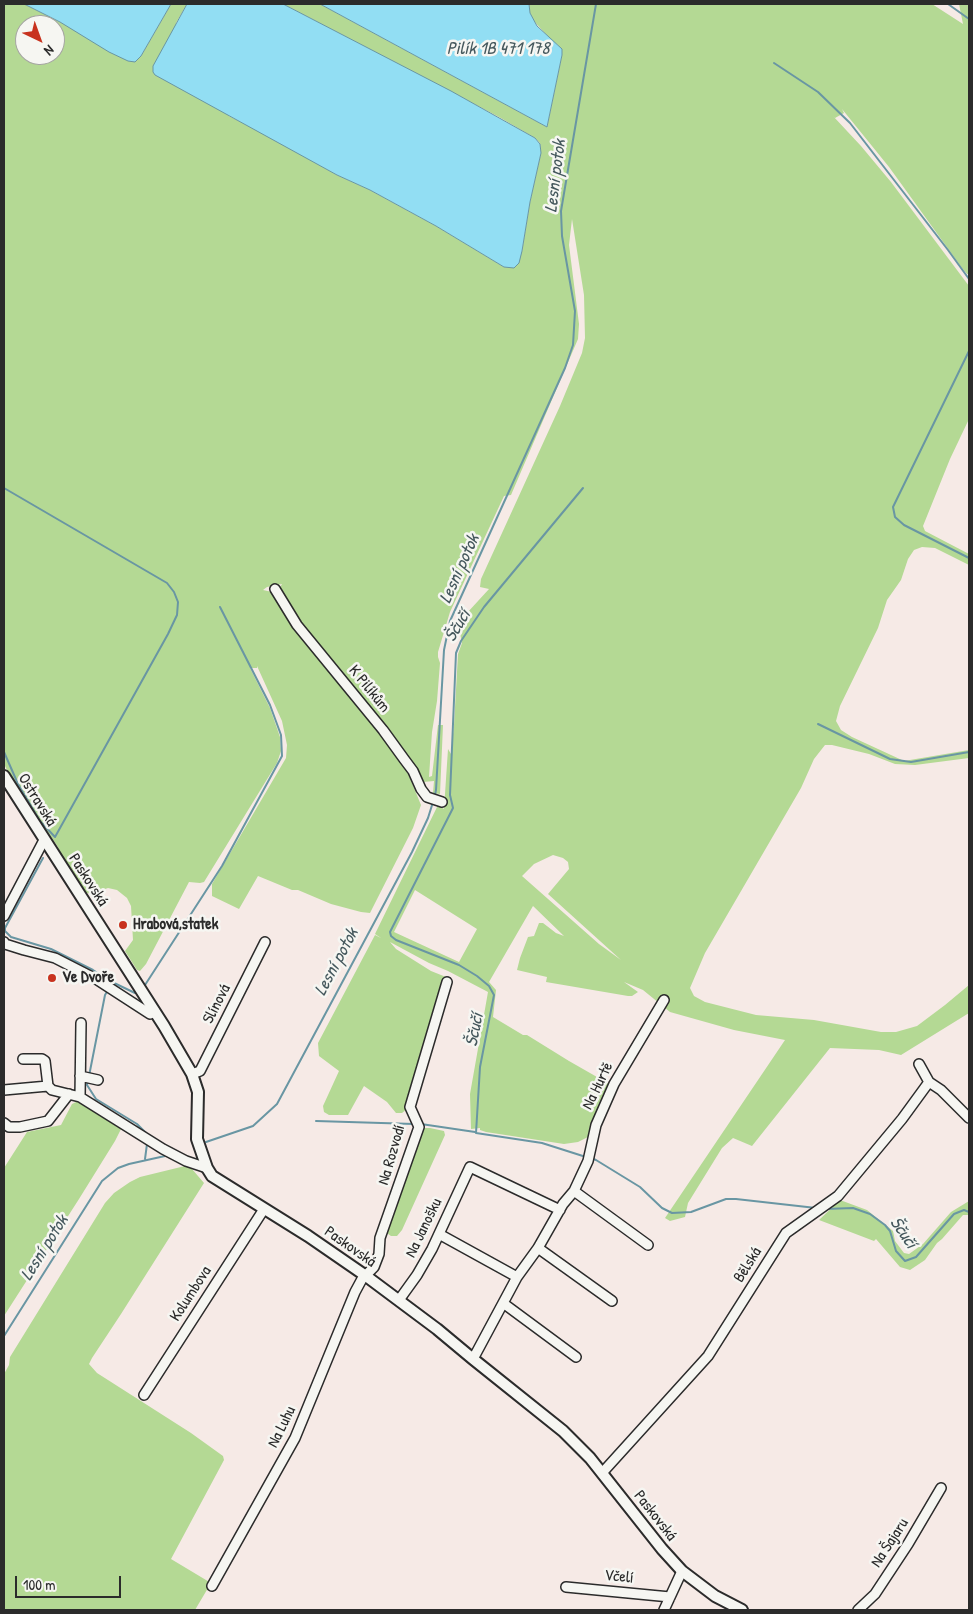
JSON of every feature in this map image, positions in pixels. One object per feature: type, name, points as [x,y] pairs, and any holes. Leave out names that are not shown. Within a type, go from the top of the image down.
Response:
[{"type":"street","name":"K Pilíkům","points":[[275,589],[297,625],[383,730],[413,772],[421,789],[428,797],[437,800]]},
{"type":"street","name":"Ostravská","points":[[4,776],[44,840]]},
{"type":"street","points":[[4,916],[44,840]]},
{"type":"street","name":"Paskovská","points":[[44,840],[155,1012],[192,1074],[198,1092],[198,1144],[207,1168],[218,1181],[308,1236],[366,1276],[437,1329],[563,1431],[579,1445],[662,1549],[682,1571],[715,1596],[742,1610]]},
{"type":"street","name":"Slínová","points":[[192,1074],[200,1071],[265,942]]},
{"type":"street","points":[[4,943],[55,958],[96,979],[150,1014],[155,1012]]},
{"type":"street","name":"Na Rozvodí","points":[[366,1276],[374,1267],[379,1254],[380,1238],[419,1127],[410,1107],[447,982]]},
{"type":"street","name":"Na Hurtě","points":[[473,1359],[517,1277],[574,1191],[589,1157],[596,1125],[614,1084],[664,1000]]},
{"type":"street","points":[[80,1097],[89,1078],[81,1023]]},
{"type":"street","points":[[24,1058],[42,1059],[45,1061],[48,1086],[52,1090],[80,1097],[171,1153],[207,1168]]},
{"type":"street","points":[[919,1064],[929,1082],[941,1090],[969,1118]]},
{"type":"street","name":"Bělská","points":[[602,1473],[708,1356],[786,1233],[838,1196],[902,1120],[929,1082]]},
{"type":"street","points":[[4,1090],[48,1086]]},
{"type":"street","points":[[4,1123],[10,1128],[48,1121],[69,1094]]},
{"type":"street","name":"Na Janošku","points":[[399,1300],[417,1275],[439,1234],[470,1167],[560,1210]]},
{"type":"street","points":[[574,1191],[648,1245]]},
{"type":"street","name":"Kolumbova","points":[[144,1395],[264,1209]]},
{"type":"street","points":[[439,1234],[517,1277]]},
{"type":"street","points":[[538,1248],[612,1301]]},
{"type":"street","name":"Na Luhu","points":[[212,1586],[295,1438],[355,1292],[362,1279],[366,1276]]},
{"type":"street","points":[[503,1303],[576,1358]]},
{"type":"street","name":"Na Šajaru","points":[[858,1610],[875,1594],[908,1544],[941,1488]]},
{"type":"street","points":[[664,1610],[682,1571]]},
{"type":"street","name":"Včelí","points":[[566,1587],[670,1597]]},
{"type":"green space","points":[[4,4],[24,4],[46,15],[15,15],[15,65],[65,65],[65,24],[141,56],[171,4],[187,4],[176,23],[229,116],[436,226],[504,267],[522,251],[541,153],[540,143],[535,138],[499,117],[283,4],[320,4],[547,127],[562,55],[558,45],[533,20],[529,4],[932,4],[963,24],[959,4],[969,4],[969,274],[962,268],[889,167],[842,109],[844,113],[835,118],[833,116],[891,182],[969,286],[969,419],[950,459],[923,526],[925,531],[969,554],[969,565],[935,548],[922,547],[914,550],[908,559],[901,580],[887,600],[878,628],[840,706],[836,721],[841,730],[852,737],[904,761],[969,750],[969,758],[915,765],[895,764],[869,754],[825,745],[814,759],[801,788],[705,953],[690,988],[694,996],[705,1002],[756,1015],[814,1020],[881,1032],[896,1032],[917,1026],[969,985],[969,1013],[901,1055],[879,1050],[830,1048],[752,1146],[733,1138],[722,1148],[688,1203],[685,1217],[670,1221],[665,1218],[785,1040],[734,1030],[670,1012],[643,990],[624,982],[638,992],[628,996],[546,982],[547,977],[517,970],[528,937],[534,936],[539,923],[543,923],[556,933],[564,936],[533,906],[489,982],[496,990],[493,1017],[611,1085],[588,1137],[578,1142],[564,1144],[486,1132],[480,1130],[480,1128],[471,1129],[470,1094],[488,992],[390,942],[396,949],[431,971],[446,977],[407,1109],[402,1113],[396,1113],[387,1102],[364,1086],[348,1115],[329,1115],[324,1112],[323,1106],[339,1071],[319,1056],[318,1043],[375,935],[381,938],[375,934],[438,805],[444,809],[448,749],[451,754],[454,725],[458,654],[462,643],[460,633],[467,613],[489,589],[480,587],[481,579],[560,406],[582,353],[585,338],[584,295],[572,219],[569,245],[579,324],[578,339],[511,495],[504,496],[450,612],[438,652],[440,663],[429,777],[432,776],[438,725],[443,725],[440,794],[433,793],[434,781],[423,782],[403,750],[299,625],[279,589],[282,584],[267,587],[263,590],[272,592],[281,604],[280,606],[402,759],[421,805],[413,828],[370,913],[331,904],[258,876],[239,909],[212,896],[212,884],[286,758],[287,745],[282,721],[257,666],[257,668],[250,668],[270,708],[280,737],[281,751],[277,763],[204,882],[189,882],[146,964],[140,971],[137,970],[125,951],[133,940],[131,906],[127,898],[117,890],[108,888],[91,894],[84,892],[59,852],[58,847],[12,780],[4,764]],"holes":[[[553,855],[563,858],[568,862],[569,869],[548,894],[621,960],[599,944],[522,876],[534,864]],[[415,890],[477,929],[459,962],[394,932]]]},
{"type":"green space","points":[[80,1100],[122,1127],[79,1199],[4,1316],[4,1168],[27,1132],[61,1125],[72,1104]]},
{"type":"green space","points":[[421,1128],[444,1131],[445,1135],[402,1230],[397,1236],[391,1236],[384,1231]]},
{"type":"green space","points":[[185,1166],[192,1169],[204,1183],[89,1364],[97,1373],[191,1433],[223,1456],[224,1460],[171,1559],[211,1583],[195,1610],[4,1610],[4,1374],[9,1365],[10,1357],[105,1203],[114,1193],[140,1177]]},
{"type":"green space","points":[[840,1200],[867,1210],[893,1231],[895,1241],[904,1253],[909,1254],[923,1244],[951,1212],[969,1201],[969,1215],[963,1215],[937,1243],[925,1260],[910,1270],[900,1267],[876,1239],[874,1241],[819,1220]]},
{"type":"water","points":[[24,4],[171,4],[141,56],[135,62],[128,61],[109,52],[65,25],[65,15],[46,15]]},
{"type":"water","points":[[187,4],[283,4],[451,91],[535,138],[540,144],[541,153],[519,263],[514,268],[504,267],[436,226],[370,190],[337,175],[155,75],[153,66]]},
{"type":"water","name":"Pilík 1B 471 178","points":[[320,4],[529,4],[530,13],[537,26],[562,49],[547,127]]},
{"type":"waterway","name":"Lesní potok","points":[[435,795],[444,650],[450,621],[565,368],[573,345],[575,311],[562,236],[561,211],[596,4]]},
{"type":"waterway","points":[[948,4],[969,19]]},
{"type":"waterway","points":[[774,63],[818,92],[850,123],[969,279]]},
{"type":"waterway","points":[[969,351],[893,507],[895,517],[904,525],[969,558]]},
{"type":"waterway","points":[[4,488],[167,583],[174,592],[178,602],[177,615],[168,634],[55,837],[40,821],[18,784],[4,752]]},
{"type":"waterway","name":"Ščučí","points":[[583,488],[484,607],[461,641],[456,653],[450,795],[453,808],[390,932],[391,936],[396,940],[459,965],[489,986],[494,995],[480,1067],[476,1133],[542,1143],[586,1157]]},
{"type":"waterway","points":[[145,985],[222,866],[282,756],[281,735],[270,705],[220,607]]},
{"type":"waterway","points":[[818,724],[890,759],[911,762],[969,752]]},
{"type":"waterway","name":"Lesní potok","points":[[206,1142],[253,1126],[277,1104],[412,852],[428,818],[433,802]]},
{"type":"waterway","points":[[43,858],[5,931],[11,937],[51,949],[93,970],[112,982],[111,984]]},
{"type":"waterway","points":[[112,982],[135,993]]},
{"type":"waterway","points":[[89,1076],[105,995],[108,990]]},
{"type":"waterway","points":[[88,1080],[87,1085],[96,1099],[137,1124],[146,1133]]},
{"type":"waterway","points":[[316,1121],[414,1124]]},
{"type":"waterway","points":[[421,1124],[475,1132]]},
{"type":"waterway","points":[[145,1159],[147,1144]]},
{"type":"waterway","name":"Lesní potok","points":[[4,1336],[102,1181],[118,1168],[165,1156]]},
{"type":"waterway","name":"Ščučí","points":[[591,1158],[640,1187],[662,1208],[672,1213],[691,1212],[726,1199],[816,1208]]},
{"type":"waterway","name":"Ščučí","points":[[825,1209],[853,1208],[870,1214],[890,1231],[896,1251],[905,1261],[916,1257],[954,1214],[964,1210],[969,1212]]},
{"type":"place","name":"Hrabová,statek","points":[[123,925]]},
{"type":"place","name":"Ve Dvoře","points":[[52,978]]}]
